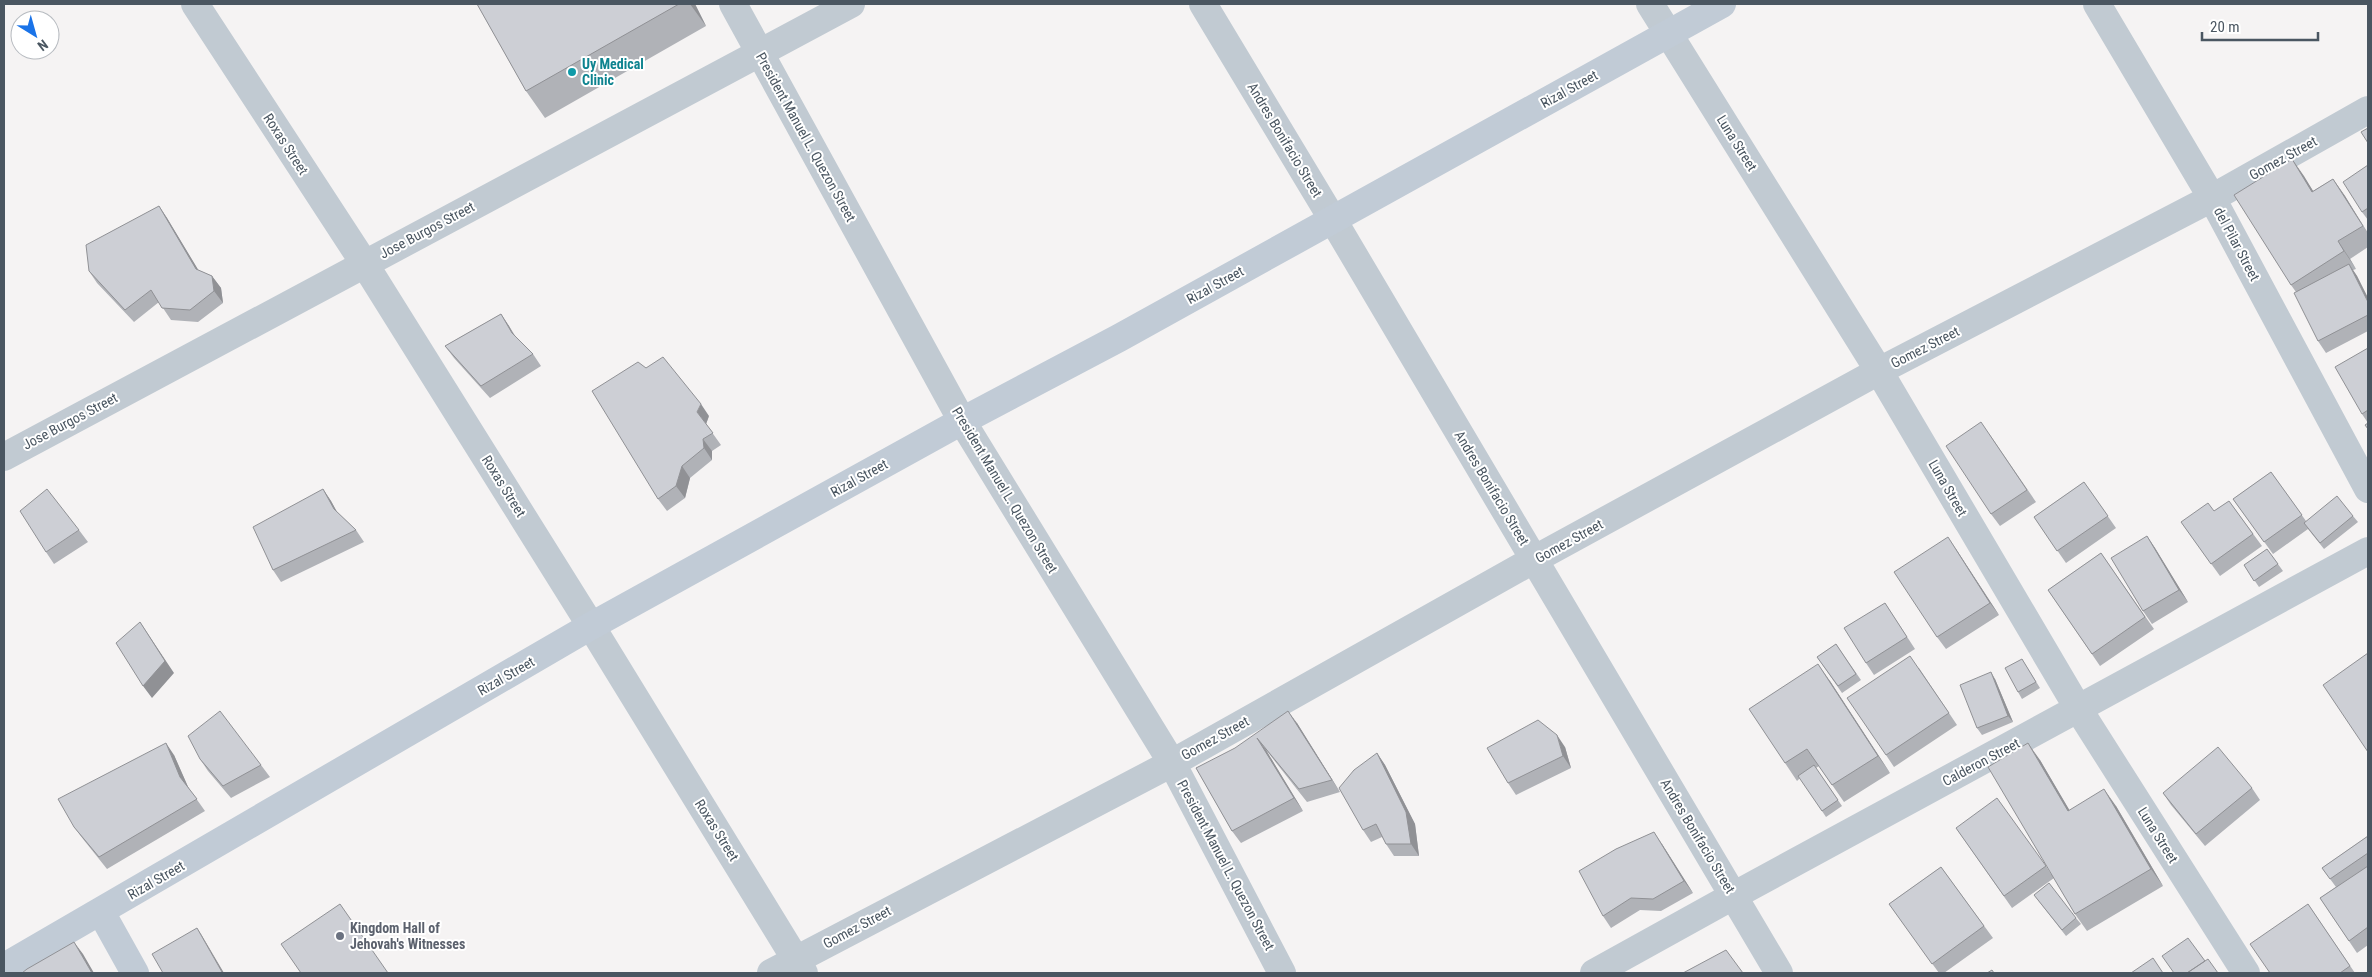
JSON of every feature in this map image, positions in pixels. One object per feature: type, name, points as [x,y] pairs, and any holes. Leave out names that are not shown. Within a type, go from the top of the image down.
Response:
[{"type":"main road","name":"Rizal Street","points":[[4,967],[591,626],[962,421],[1333,220],[1722,4]]},
{"type":"main road","points":[[101,912],[134,973]]},
{"type":"street","name":"Roxas Street","points":[[195,4],[364,263],[591,626],[800,966]]},
{"type":"street","name":"President Manuel L. Quezon Street","points":[[733,4],[962,421],[1172,762],[1282,973]]},
{"type":"street","name":"Jose Burgos Street","points":[[4,457],[851,4]]},
{"type":"street","name":"Andres Bonifacio Street","points":[[1203,4],[1535,559],[1779,973]]},
{"type":"street","name":"Luna Street","points":[[1650,4],[1879,371],[2079,710],[2246,973]]},
{"type":"street","name":"del Pilar Street","points":[[2097,4],[2212,198],[2368,488]]},
{"type":"street","name":"Gomez Street","points":[[771,973],[800,966],[1879,371],[2212,198],[2368,110]]},
{"type":"street","name":"Calderon Street","points":[[1594,973],[2368,551]]},
{"type":"building","points":[[477,4],[679,4],[526,91]]},
{"type":"building","points":[[2368,128],[2368,143],[2361,132]]},
{"type":"building","points":[[2292,159],[2312,192],[2333,179],[2363,226],[2338,241],[2344,251],[2291,285],[2234,195]]},
{"type":"building","points":[[2368,165],[2368,208],[2362,212],[2343,182]]},
{"type":"building","points":[[159,206],[196,269],[212,276],[214,291],[190,310],[162,308],[151,290],[125,310],[89,271],[86,245]]},
{"type":"building","points":[[2349,264],[2368,302],[2368,315],[2318,341],[2294,293]]},
{"type":"building","points":[[501,314],[512,333],[533,354],[481,386],[445,346]]},
{"type":"building","points":[[2368,348],[2368,410],[2362,414],[2335,367]]},
{"type":"building","points":[[663,357],[701,404],[697,412],[713,433],[703,439],[704,448],[682,466],[676,486],[658,499],[592,391],[638,362],[646,368]]},
{"type":"building","points":[[1981,422],[2027,490],[1991,514],[1946,446]]},
{"type":"building","points":[[2271,472],[2302,515],[2264,542],[2233,499]]},
{"type":"building","points":[[2084,482],[2108,516],[2057,551],[2034,517]]},
{"type":"building","points":[[47,489],[79,530],[46,552],[20,511]]},
{"type":"building","points":[[323,489],[334,509],[356,530],[273,570],[253,527]]},
{"type":"building","points":[[2337,496],[2353,516],[2320,543],[2304,523]]},
{"type":"building","points":[[2229,501],[2253,534],[2211,564],[2181,522],[2208,503],[2214,511]]},
{"type":"building","points":[[2147,536],[2179,590],[2143,611],[2111,558]]},
{"type":"building","points":[[1948,537],[1990,603],[1937,637],[1894,572]]},
{"type":"building","points":[[2267,549],[2278,564],[2254,581],[2244,565]]},
{"type":"building","points":[[2101,553],[2145,617],[2092,654],[2048,590]]},
{"type":"building","points":[[1885,603],[1907,637],[1866,663],[1844,628]]},
{"type":"building","points":[[140,622],[165,661],[143,686],[116,643]]},
{"type":"building","points":[[1836,644],[1856,674],[1838,686],[1817,657]]},
{"type":"building","points":[[2368,653],[2368,752],[2323,685]]},
{"type":"building","points":[[1910,656],[1949,713],[1886,755],[1847,698]]},
{"type":"building","points":[[2022,659],[2036,682],[2018,692],[2005,668]]},
{"type":"building","points":[[1818,664],[1878,756],[1832,785],[1807,749],[1785,763],[1749,709]]},
{"type":"building","points":[[1991,672],[2008,716],[1977,728],[1960,685]]},
{"type":"building","points":[[220,711],[261,765],[223,786],[200,759],[188,736]]},
{"type":"building","points":[[1288,711],[1332,780],[1299,789],[1257,738],[1294,798],[1232,831],[1196,768],[1235,748]]},
{"type":"building","points":[[1538,720],[1557,735],[1563,756],[1508,783],[1487,748]]},
{"type":"building","points":[[166,743],[180,777],[197,799],[99,857],[74,827],[58,799]]},
{"type":"building","points":[[2028,743],[2068,811],[2104,789],[2151,869],[2075,914],[1988,767]]},
{"type":"building","points":[[2218,747],[2252,788],[2196,834],[2163,793]]},
{"type":"building","points":[[1377,753],[1406,812],[1411,844],[1386,844],[1376,824],[1363,830],[1339,788],[1354,770]]},
{"type":"building","points":[[1814,765],[1838,800],[1822,811],[1798,776]]},
{"type":"building","points":[[1997,798],[2046,866],[2004,896],[1956,828]]},
{"type":"building","points":[[1654,832],[1684,881],[1653,899],[1631,898],[1603,916],[1579,871],[1616,849]]},
{"type":"building","points":[[2368,836],[2368,853],[2330,879],[2322,868]]},
{"type":"building","points":[[2368,866],[2368,927],[2349,941],[2320,898]]},
{"type":"building","points":[[1941,867],[1984,926],[1932,964],[1889,904]]},
{"type":"building","points":[[2049,883],[2076,918],[2062,930],[2034,895]]},
{"type":"building","name":"Kingdom Hall of Jehovah's Witnesses","points":[[340,904],[388,973],[301,973],[281,944]]},
{"type":"building","points":[[2308,904],[2350,966],[2340,973],[2270,973],[2250,944]]},
{"type":"building","points":[[197,928],[222,972],[163,973],[152,954]]},
{"type":"building","points":[[2188,938],[2205,961],[2187,973],[2174,973],[2162,956]]},
{"type":"building","points":[[74,942],[92,973],[22,973],[27,969]]},
{"type":"building","points":[[1726,950],[1743,973],[1683,973]]},
{"type":"building","points":[[2153,958],[2163,973],[2131,973]]},
{"type":"building","points":[[2208,959],[2218,973],[2187,973]]},
{"type":"place","name":"Uy Medical Clinic","points":[[572,72]]},
{"type":"place","name":"Kingdom Hall of Jehovah's Witnesses","points":[[340,936]]}]
